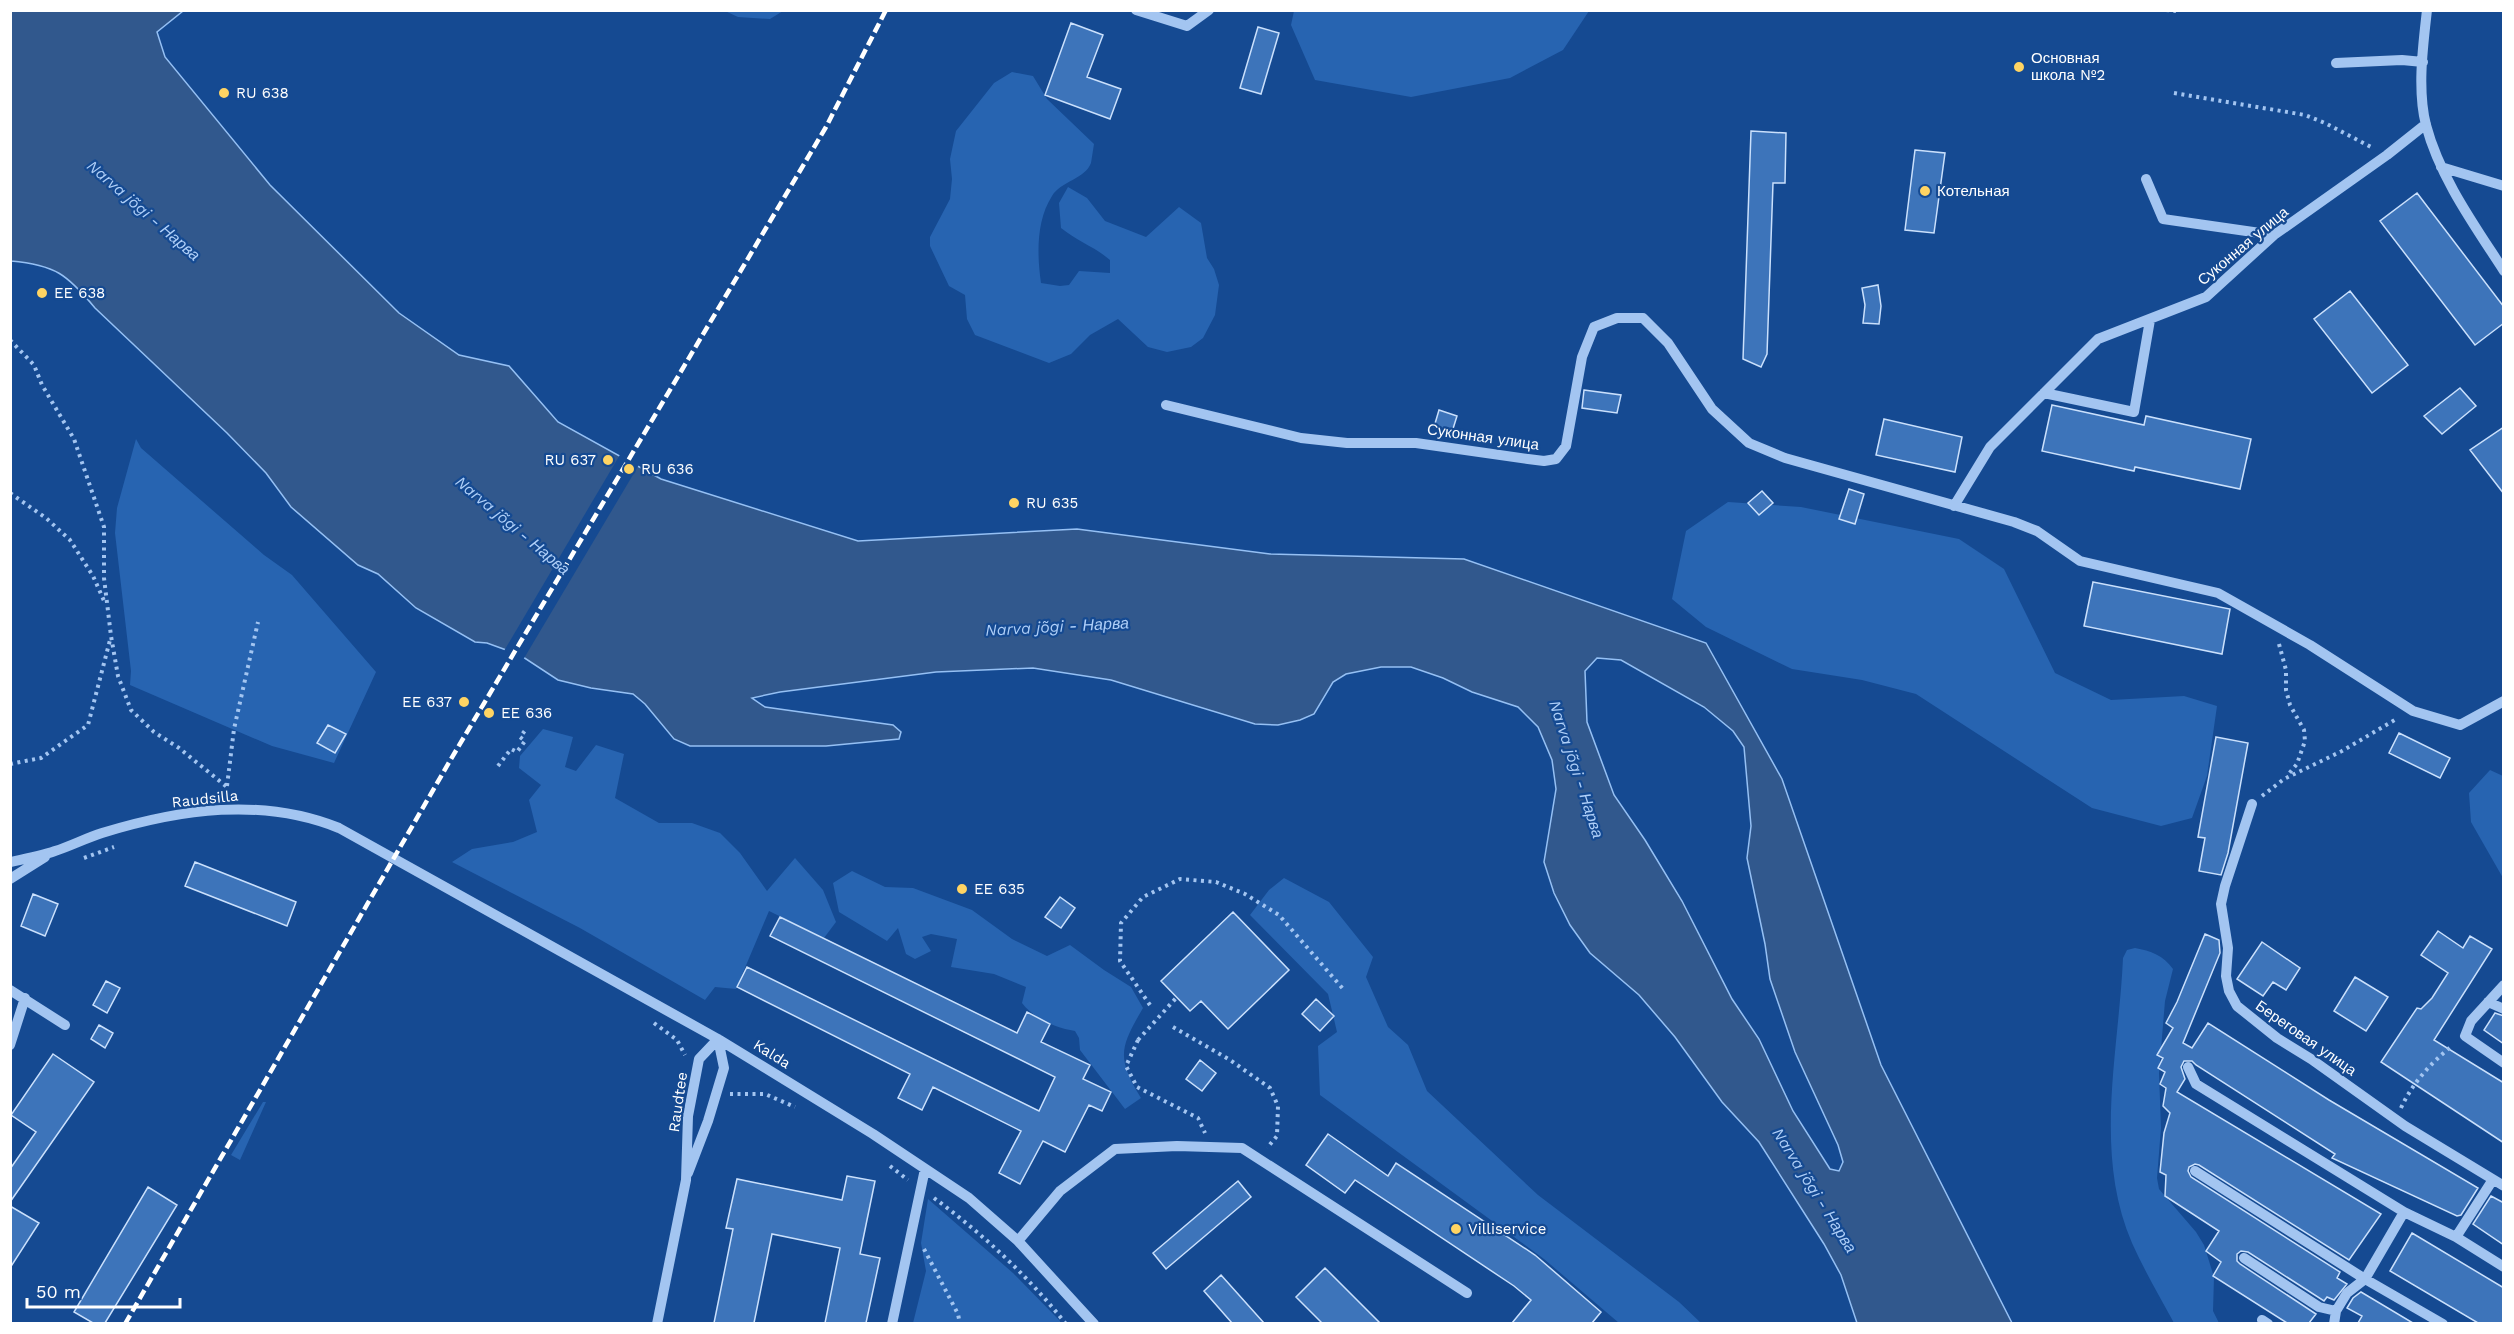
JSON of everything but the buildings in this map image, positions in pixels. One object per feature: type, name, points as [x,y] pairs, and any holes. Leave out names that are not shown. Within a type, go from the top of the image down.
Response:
[{"type":"street","points":[[1136,10],[1187,26],[1209,10]]},
{"type":"street","points":[[2427,10],[2422,88],[2426,124],[2441,167],[2504,272]]},
{"type":"street","points":[[2336,63],[2402,60],[2423,62]]},
{"type":"street","name":"Суконная улица","points":[[1954,506],[1990,447],[2098,339],[2206,297],[2274,235],[2387,155],[2426,124]]},
{"type":"street","points":[[2441,167],[2504,186]]},
{"type":"street","points":[[2146,179],[2163,219],[2274,235]]},
{"type":"street","name":"Суконная улица","points":[[1166,405],[1301,438],[1347,443],[1416,443],[1536,460],[1556,459],[1566,446],[1582,357],[1594,327],[1617,318],[1643,318],[1668,343],[1712,410],[1749,443],[1785,458],[2037,531],[2080,561],[2218,593],[2273,624],[2413,711],[2460,725],[2504,700]]},
{"type":"street","points":[[2044,393],[2134,412],[2150,320]]},
{"type":"street","name":"Береговая улица","points":[[2252,804],[2221,904],[2228,948],[2226,976],[2229,991],[2237,1006],[2247,1016],[2396,1119],[2492,1181],[2504,1186]]},
{"type":"street","name":"Raudsilla","points":[[10,862],[52,852],[102,833],[183,814],[210,810],[258,809],[315,819],[339,828],[398,860]]},
{"type":"street","points":[[10,879],[52,852]]},
{"type":"street","name":"Kalda","points":[[398,860],[718,1039],[873,1134],[969,1198],[1018,1241],[1094,1323]]},
{"type":"street","points":[[2504,985],[2471,1021],[2465,1036],[2504,1063]]},
{"type":"street","points":[[10,990],[65,1025]]},
{"type":"street","points":[[10,1045],[25,998]]},
{"type":"street","points":[[2488,1002],[2504,1009]]},
{"type":"street","name":"Raudtee","points":[[686,1180],[688,1116],[699,1059],[718,1039]]},
{"type":"street","name":"Raudtee","points":[[657,1323],[686,1180],[724,1068],[718,1039]]},
{"type":"street","points":[[2188,1067],[2196,1084],[2404,1212],[2456,1238],[2504,1267]]},
{"type":"street","points":[[1018,1241],[1060,1191],[1115,1149],[1177,1146],[1242,1148],[1467,1293]]},
{"type":"street","points":[[892,1323],[925,1169]]},
{"type":"street","points":[[2195,1171],[2365,1279],[2443,1323]]},
{"type":"street","points":[[2456,1238],[2492,1181]]},
{"type":"street","points":[[2334,1323],[2336,1311],[2348,1293],[2365,1279],[2404,1212]]},
{"type":"street","points":[[2244,1258],[2319,1307],[2336,1311]]},
{"type":"street","points":[[1079,1323],[1082,1310]]},
{"type":"path","points":[[2166,10],[2176,11]]},
{"type":"path","points":[[2174,93],[2305,115],[2387,155]]},
{"type":"path","points":[[10,340],[34,365],[42,385],[74,439],[104,527],[104,578],[111,636],[88,725],[41,758],[10,764]]},
{"type":"path","points":[[10,492],[46,518],[70,540],[104,597],[118,676],[131,710],[154,732],[179,748],[227,787],[234,729],[258,622]]},
{"type":"path","points":[[2252,804],[2284,779],[2297,764],[2305,741],[2304,730],[2290,705],[2286,690],[2286,670],[2273,624]]},
{"type":"path","points":[[2284,779],[2342,751],[2413,711]]},
{"type":"path","points":[[498,766],[512,748],[517,752],[525,741],[520,737],[527,728]]},
{"type":"path","points":[[83,859],[116,847]]},
{"type":"path","points":[[1150,1005],[1120,961],[1120,923],[1143,897],[1180,879],[1216,882],[1245,894],[1279,915],[1344,990]]},
{"type":"path","points":[[1177,998],[1138,1040],[1126,1066],[1137,1088],[1198,1118],[1211,1147]]},
{"type":"path","points":[[652,1022],[677,1040],[685,1055],[685,1077],[695,1081]]},
{"type":"path","points":[[1173,1027],[1230,1060],[1270,1088],[1278,1106],[1277,1136],[1259,1158]]},
{"type":"path","points":[[2396,1119],[2410,1088],[2465,1036]]},
{"type":"path","points":[[718,1090],[729,1095],[765,1094],[798,1108]]},
{"type":"path","points":[[887,1164],[983,1237],[1027,1279],[1066,1323]]},
{"type":"path","points":[[909,1239],[921,1243],[958,1314],[960,1323]]},
{"type":"shaded area","points":[[1294,10],[1589,11],[1563,50],[1510,78],[1411,97],[1315,80],[1291,25]]},
{"type":"shaded area","points":[[725,11],[783,11],[770,19],[738,17]]},
{"type":"shaded area","points":[[1012,72],[1033,76],[1047,99],[1094,144],[1088,168],[1056,191],[1043,216],[1039,238],[1041,283],[1069,285],[1079,271],[1110,273],[1110,260],[1061,228],[1059,203],[1068,187],[1087,198],[1105,221],[1146,237],[1179,207],[1201,223],[1207,258],[1214,269],[1219,285],[1215,315],[1203,338],[1191,347],[1167,352],[1148,347],[1118,319],[1090,335],[1071,354],[1049,363],[975,335],[967,319],[965,295],[949,286],[930,246],[930,237],[950,199],[952,179],[950,159],[956,131],[994,83]]},
{"type":"shaded area","points":[[136,439],[141,448],[264,555],[292,575],[376,672],[334,763],[272,746],[130,685],[131,671],[115,533],[117,508]]},
{"type":"shaded area","points":[[1728,502],[1801,507],[1959,539],[2004,569],[2055,673],[2111,700],[2184,696],[2217,706],[2207,776],[2192,818],[2161,826],[2092,808],[1916,694],[1862,680],[1792,669],[1706,627],[1672,599],[1686,531]]},
{"type":"shaded area","points":[[543,729],[573,737],[565,767],[576,771],[596,745],[624,754],[615,798],[659,823],[692,823],[720,833],[740,853],[767,891],[795,858],[823,890],[836,922],[824,938],[769,911],[736,989],[715,987],[705,1000],[580,928],[452,862],[472,849],[513,842],[537,832],[529,800],[541,785],[519,768],[520,756]]},
{"type":"shaded area","points":[[2490,770],[2503,776],[2503,878],[2471,822],[2469,793]]},
{"type":"shaded area","points":[[852,871],[885,887],[913,888],[972,910],[1012,939],[1047,956],[1070,945],[1131,987],[1143,1008],[1129,1034],[1124,1053],[1128,1073],[1141,1098],[1125,1109],[1080,1050],[1079,1038],[1075,1031],[1045,1022],[1022,1003],[1026,987],[994,974],[951,967],[957,939],[931,934],[922,937],[931,951],[915,959],[906,954],[898,928],[887,941],[839,912],[833,883]]},
{"type":"shaded area","points":[[1284,878],[1329,902],[1373,957],[1366,977],[1388,1027],[1408,1045],[1427,1091],[1538,1195],[1679,1302],[1701,1323],[1619,1323],[1544,1259],[1320,1095],[1318,1046],[1337,1032],[1328,994],[1250,915],[1269,890]]},
{"type":"shaded area","points":[[2135,948],[2156,954],[2173,969],[2165,1001],[2159,1073],[2161,1128],[2157,1178],[2159,1189],[2196,1232],[2204,1245],[2214,1277],[2213,1311],[2219,1323],[2174,1323],[2132,1243],[2120,1209],[2114,1174],[2111,1102],[2123,958],[2127,950]]},
{"type":"shaded area","points":[[263,1102],[266,1102],[240,1160],[231,1155]]},
{"type":"shaded area","points":[[928,1199],[1013,1273],[1060,1323],[913,1323],[926,1271],[921,1243]]},
{"type":"water","name":"Narva jõgi - Нарва","points":[[10,11],[183,11],[157,32],[165,57],[270,185],[399,313],[459,355],[509,366],[558,422],[661,479],[858,541],[1077,529],[1270,554],[1464,559],[1706,643],[1782,779],[1881,1065],[2012,1323],[1857,1323],[1841,1275],[1759,1142],[1722,1102],[1675,1037],[1639,995],[1590,953],[1570,925],[1554,893],[1544,862],[1556,789],[1552,760],[1538,727],[1518,707],[1472,692],[1443,678],[1411,667],[1381,667],[1346,674],[1333,682],[1314,714],[1278,725],[1255,724],[1111,680],[1033,668],[936,672],[780,692],[752,698],[765,707],[893,725],[901,732],[899,739],[826,746],[690,746],[674,739],[645,704],[633,694],[591,688],[558,680],[520,655],[487,643],[475,642],[416,608],[378,574],[358,565],[291,507],[266,473],[227,433],[95,308],[68,279],[39,265],[11,261]],"holes":[[[1597,658],[1621,660],[1704,707],[1733,731],[1744,747],[1751,826],[1747,858],[1770,979],[1795,1052],[1838,1145],[1843,1162],[1839,1171],[1830,1169],[1793,1111],[1759,1039],[1732,999],[1682,901],[1614,795],[1587,722],[1585,671]]]},
{"type":"pier","points":[[621,453],[640,463],[523,660],[504,651]]},
{"type":"railway","points":[[125,1324],[451,759],[826,127],[886,10]]},
{"type":"place","name":"Основная школа №2","points":[[2019,67]]},
{"type":"place","name":"RU 638","points":[[224,93]]},
{"type":"place","name":"Котельная","points":[[1925,191]]},
{"type":"place","name":"EE 638","points":[[42,293]]},
{"type":"place","name":"RU 637","points":[[608,460]]},
{"type":"place","name":"RU 636","points":[[629,469]]},
{"type":"place","name":"RU 635","points":[[1014,503]]},
{"type":"place","name":"EE 637","points":[[464,702]]},
{"type":"place","name":"EE 636","points":[[489,713]]},
{"type":"place","name":"EE 635","points":[[962,889]]},
{"type":"place","name":"Villiservice","points":[[1456,1229]]}]
